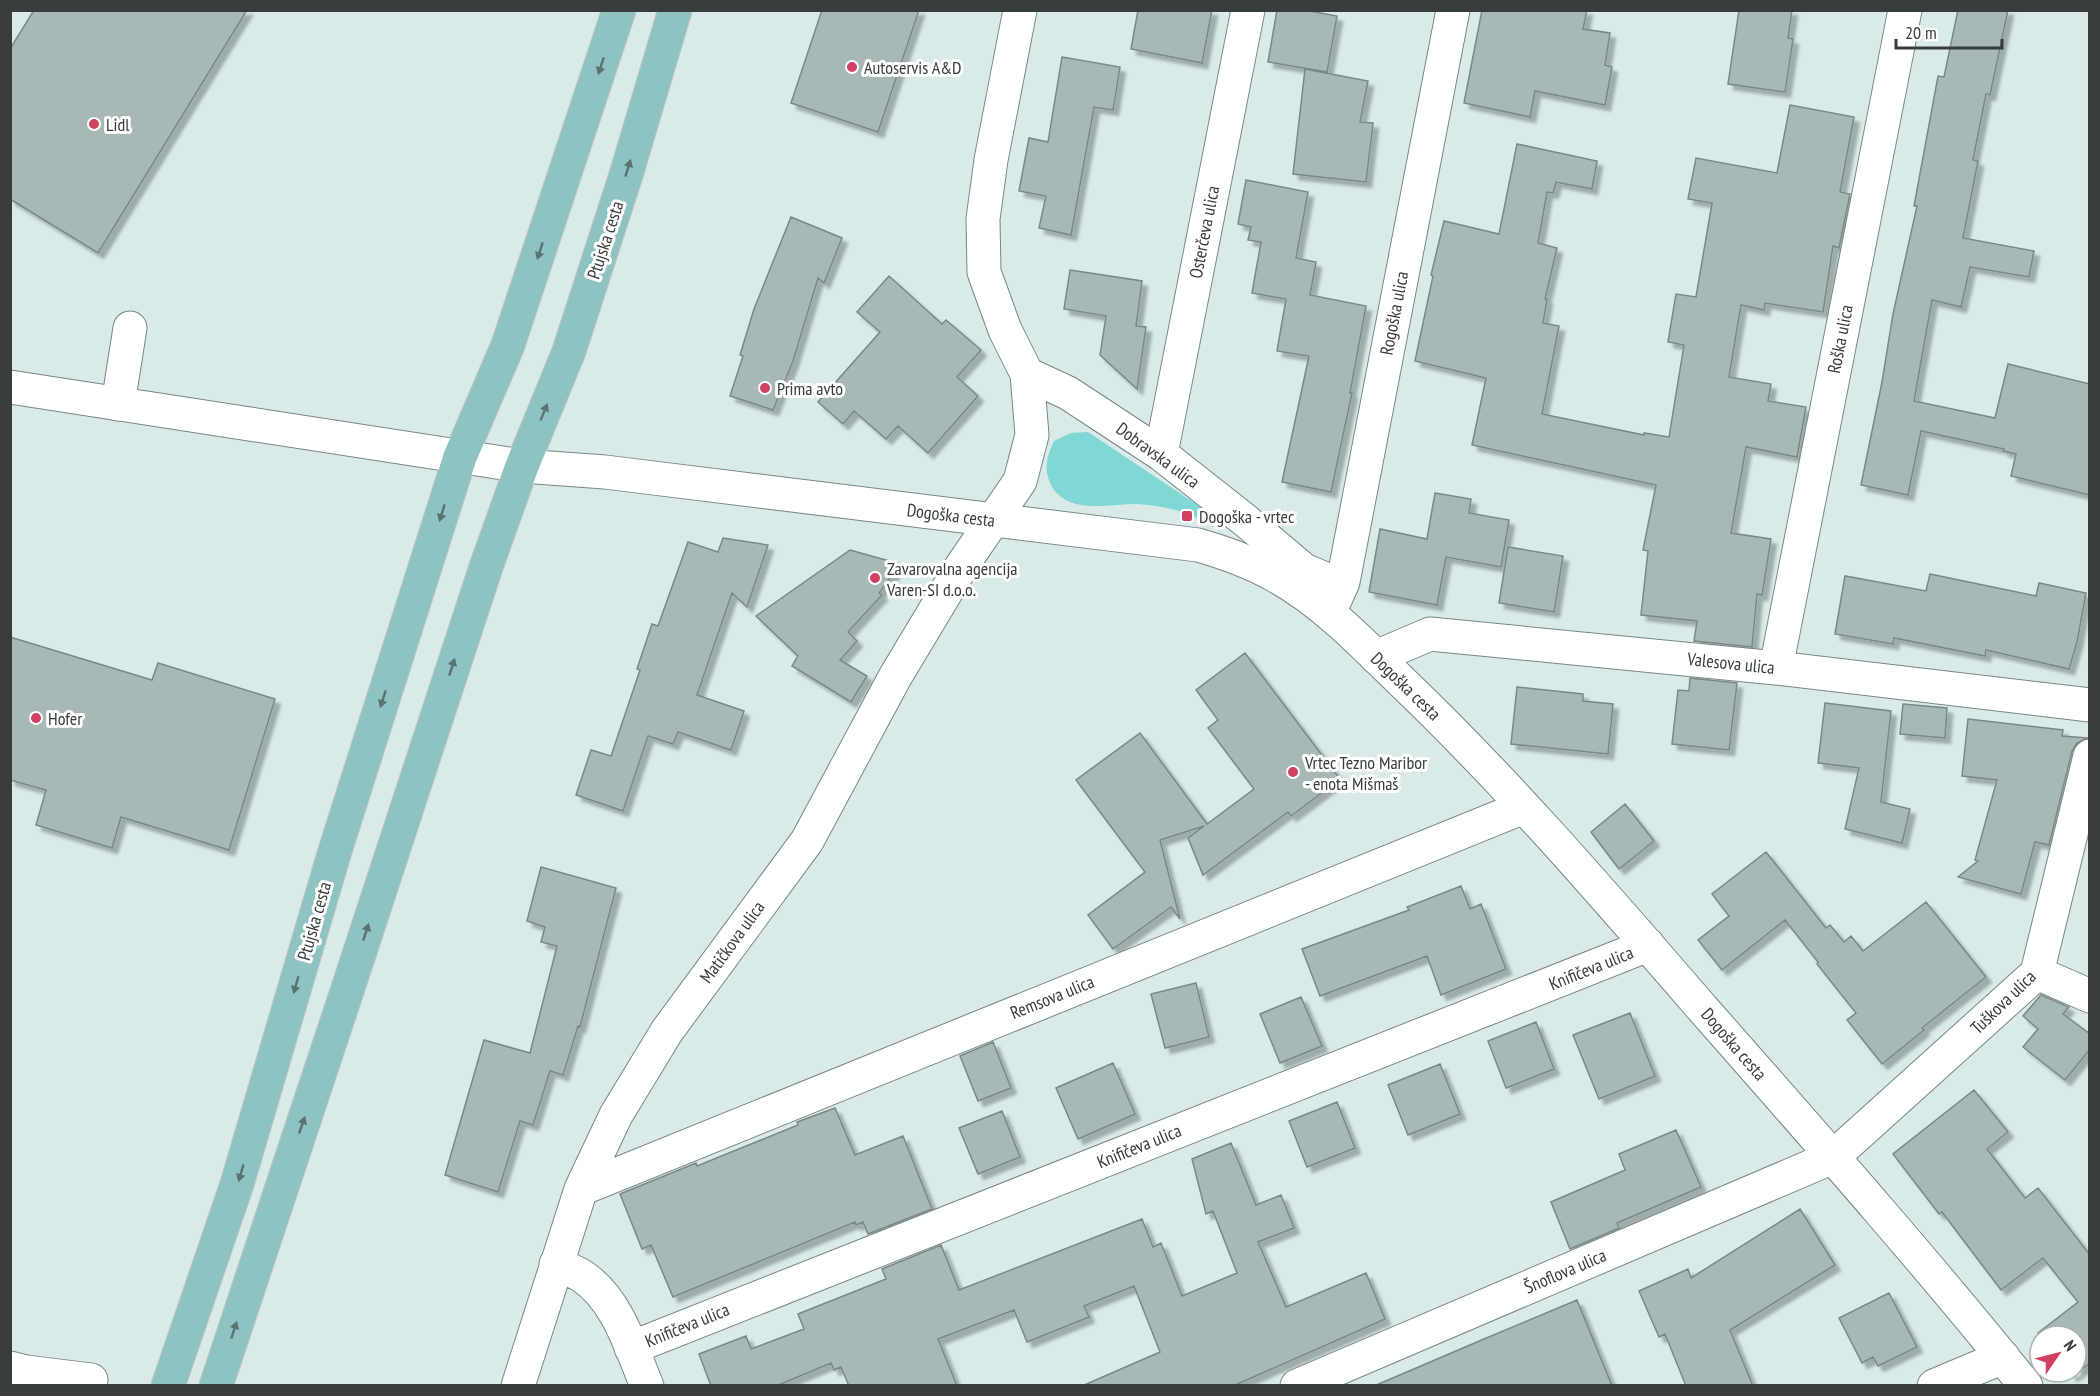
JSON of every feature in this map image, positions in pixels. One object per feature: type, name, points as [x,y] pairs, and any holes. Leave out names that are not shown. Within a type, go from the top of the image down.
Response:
[{"type":"main road","name":"Ptujska cesta","points":[[168,1386],[237,1184],[334,854],[460,457],[508,345],[619,10]]},
{"type":"main road","name":"Ptujska cesta","points":[[216,1386],[356,966],[471,610],[522,466],[569,351],[626,175],[675,10]]},
{"type":"street","points":[[992,520],[1020,481],[1032,435],[1028,374],[1005,330],[984,272],[983,219],[991,160],[1020,10]]},
{"type":"street","name":"Osterčeva ulica","points":[[1161,454],[1248,10]]},
{"type":"street","name":"Rogoška ulica","points":[[1329,613],[1343,582],[1453,10]]},
{"type":"street","name":"Roška ulica","points":[[1776,668],[1905,10]]},
{"type":"street","points":[[118,404],[130,328]]},
{"type":"street","name":"Dobravska ulica","points":[[1028,374],[1068,393],[1161,454],[1254,527],[1304,570],[1330,581],[1343,582]]},
{"type":"street","points":[[10,387],[522,466]]},
{"type":"street","name":"Dogoška cesta","points":[[522,466],[605,472],[1198,545],[1236,556],[1278,577],[1329,613],[1435,713],[1524,807],[1833,1157],[2026,1386]]},
{"type":"street","name":"Matičkova ulica","points":[[518,1386],[580,1189],[616,1115],[667,1031],[807,841],[895,677],[992,520]]},
{"type":"street","name":"Valesova ulica","points":[[1376,657],[1430,634],[1776,668],[2090,705]]},
{"type":"street","name":"Tuškova ulica","points":[[1833,1157],[2037,972],[2090,756]]},
{"type":"street","name":"Remsova ulica","points":[[580,1189],[1524,807]]},
{"type":"street","name":"Knifičeva ulica","points":[[631,1348],[1648,945]]},
{"type":"street","points":[[2037,972],[2090,996]]},
{"type":"street","name":"Šnoflova ulica","points":[[1297,1386],[1833,1157]]},
{"type":"street","points":[[556,1264],[583,1276],[606,1299],[620,1321],[647,1386]]},
{"type":"street","points":[[1934,1386],[2003,1357]]},
{"type":"street","points":[[10,1368],[91,1380]]},
{"type":"shaded area","points":[[1088,432],[1208,512],[1203,521],[1162,507],[1136,504],[1089,506],[1067,501],[1051,485],[1047,468],[1048,457],[1054,441],[1071,433]]},
{"type":"building","name":"Lidl","points":[[34,10],[247,10],[98,253],[10,199],[10,49]]},
{"type":"building","name":"Autoservis A&D","points":[[822,10],[919,10],[878,132],[791,103]]},
{"type":"building","points":[[1138,10],[1212,10],[1202,63],[1131,49]]},
{"type":"building","points":[[1277,10],[1305,10],[1337,16],[1327,72],[1268,62]]},
{"type":"building","points":[[1482,10],[1587,10],[1583,29],[1610,33],[1605,65],[1612,67],[1605,105],[1535,91],[1530,117],[1464,103]]},
{"type":"building","points":[[1739,10],[1792,10],[1788,38],[1793,39],[1785,92],[1728,84]]},
{"type":"building","points":[[1958,10],[2008,10],[1990,95],[1986,94],[1973,160],[1978,161],[1963,238],[2034,251],[2029,277],[1970,267],[1961,307],[1932,300],[1914,401],[1995,418],[2008,364],[2090,384],[2090,495],[2011,476],[2016,454],[2003,451],[2004,449],[1921,431],[1908,495],[1861,485],[1893,314],[1917,206],[1914,206],[1938,76],[1944,77]]},
{"type":"building","points":[[1062,57],[1120,67],[1113,110],[1094,107],[1071,235],[1039,228],[1046,196],[1019,191],[1029,138],[1048,142]]},
{"type":"building","points":[[1305,69],[1368,81],[1360,122],[1373,123],[1366,182],[1293,174]]},
{"type":"building","points":[[1790,105],[1854,117],[1840,192],[1850,194],[1839,248],[1833,246],[1823,312],[1765,303],[1764,310],[1741,305],[1729,377],[1771,384],[1768,401],[1806,407],[1797,457],[1746,447],[1731,533],[1771,539],[1762,595],[1757,594],[1752,647],[1694,641],[1697,621],[1641,615],[1648,551],[1643,550],[1656,485],[1472,445],[1486,378],[1415,361],[1444,221],[1499,234],[1517,144],[1597,161],[1592,189],[1556,182],[1553,193],[1547,192],[1538,243],[1557,248],[1545,299],[1547,299],[1543,323],[1559,326],[1542,414],[1644,435],[1644,433],[1669,437],[1684,345],[1668,342],[1676,294],[1696,297],[1712,203],[1688,199],[1696,158],[1777,173]]},
{"type":"building","points":[[1246,180],[1308,192],[1296,258],[1316,262],[1310,295],[1366,306],[1350,393],[1352,393],[1331,492],[1282,482],[1309,356],[1277,351],[1286,299],[1252,293],[1261,242],[1248,240],[1251,227],[1238,224]]},
{"type":"building","points":[[791,217],[842,238],[824,283],[818,278],[793,361],[773,410],[730,396],[743,356],[740,355],[754,309]]},
{"type":"building","points":[[1070,270],[1142,281],[1136,326],[1146,327],[1137,389],[1100,355],[1106,316],[1064,309]]},
{"type":"building","points":[[889,276],[942,324],[946,320],[981,350],[957,377],[978,396],[928,453],[898,426],[886,439],[854,411],[843,424],[818,402],[880,332],[857,312]]},
{"type":"building","points":[[1435,493],[1471,499],[1469,513],[1509,520],[1501,567],[1446,557],[1437,605],[1369,592],[1380,529],[1427,539]]},
{"type":"building","points":[[723,538],[768,545],[747,607],[732,593],[697,695],[744,711],[731,750],[678,732],[673,744],[648,736],[623,811],[576,795],[591,750],[611,756],[640,670],[637,669],[652,624],[658,626],[688,542],[718,552]]},
{"type":"building","points":[[1508,547],[1563,556],[1554,612],[1499,603]]},
{"type":"building","points":[[850,550],[900,564],[879,593],[882,595],[848,632],[857,641],[840,660],[867,676],[851,702],[792,666],[798,656],[756,616]]},
{"type":"building","points":[[1930,574],[2036,596],[2039,583],[2086,593],[2077,642],[2069,669],[1986,650],[1985,656],[1894,638],[1893,644],[1835,634],[1845,576],[1926,591]]},
{"type":"building","points":[[10,637],[152,680],[158,663],[275,699],[229,850],[121,817],[112,848],[36,825],[46,790],[10,780]]},
{"type":"building","name":"Vrtec Tezno Maribor - enota Mišmaš","points":[[1245,653],[1340,779],[1291,816],[1288,812],[1203,875],[1188,838],[1204,826],[1160,840],[1180,919],[1171,907],[1113,949],[1088,915],[1145,872],[1076,780],[1140,733],[1207,824],[1254,789],[1208,728],[1218,720],[1196,690]]},
{"type":"building","points":[[1690,678],[1737,683],[1729,750],[1672,744],[1678,690],[1689,691]]},
{"type":"building","points":[[1517,687],[1583,694],[1583,701],[1613,704],[1608,754],[1511,744]]},
{"type":"building","points":[[1825,703],[1891,711],[1881,802],[1910,809],[1902,843],[1845,829],[1859,768],[1818,763]]},
{"type":"building","points":[[1903,704],[1947,708],[1945,738],[1900,734]]},
{"type":"building","points":[[1968,719],[2063,730],[2062,736],[2088,738],[2077,743],[2072,751],[2049,845],[2035,842],[2021,894],[1958,877],[1978,861],[1975,860],[1997,780],[1962,776]]},
{"type":"building","points":[[1625,804],[1654,841],[1619,869],[1591,832]]},
{"type":"building","points":[[1766,852],[1826,928],[1830,925],[1844,942],[1851,936],[1863,951],[1926,902],[1986,977],[1922,1028],[1924,1030],[1882,1064],[1847,1020],[1856,1013],[1785,920],[1722,970],[1698,940],[1729,916],[1712,894]]},
{"type":"building","points":[[541,867],[616,888],[580,1027],[578,1026],[563,1075],[550,1071],[533,1125],[520,1121],[498,1192],[445,1175],[484,1040],[530,1053],[557,946],[541,942],[545,927],[527,921]]},
{"type":"building","points":[[1461,886],[1470,909],[1481,904],[1506,969],[1441,995],[1427,956],[1320,996],[1302,949],[1409,910],[1407,907]]},
{"type":"building","points":[[1196,983],[1209,1037],[1165,1048],[1151,994]]},
{"type":"building","points":[[2041,995],[2069,1007],[2063,1014],[2090,1034],[2090,1049],[2065,1080],[2023,1047],[2038,1029],[2023,1016]]},
{"type":"building","points":[[1301,997],[1322,1046],[1280,1063],[1260,1014]]},
{"type":"building","points":[[1630,1013],[1655,1076],[1599,1099],[1573,1035]]},
{"type":"building","points":[[1536,1022],[1554,1069],[1506,1088],[1488,1041]]},
{"type":"building","points":[[993,1042],[1011,1088],[978,1101],[960,1056]]},
{"type":"building","points":[[1113,1063],[1135,1114],[1078,1139],[1056,1088]]},
{"type":"building","points":[[1440,1064],[1460,1114],[1408,1135],[1388,1085]]},
{"type":"building","points":[[1974,1090],[2008,1132],[1987,1149],[2025,1198],[2038,1188],[2090,1255],[2090,1363],[2088,1364],[2088,1324],[2050,1324],[2078,1302],[2043,1258],[2001,1290],[1942,1212],[1939,1214],[1893,1154]]},
{"type":"building","points":[[1337,1102],[1355,1148],[1307,1167],[1289,1121]]},
{"type":"building","points":[[835,1108],[855,1155],[903,1136],[932,1209],[868,1234],[863,1222],[856,1225],[855,1222],[673,1297],[651,1245],[642,1249],[620,1194],[696,1163],[697,1166],[798,1125],[797,1122]]},
{"type":"building","points":[[1002,1111],[1020,1157],[978,1174],[959,1128]]},
{"type":"building","points":[[1676,1130],[1701,1187],[1617,1223],[1619,1228],[1570,1249],[1551,1202],[1625,1170],[1619,1154]]},
{"type":"building","points":[[1231,1143],[1256,1205],[1281,1195],[1294,1228],[1258,1242],[1286,1307],[1366,1273],[1385,1319],[1233,1386],[1082,1386],[1160,1352],[1134,1286],[1084,1306],[1089,1317],[1027,1342],[1014,1310],[938,1339],[957,1386],[849,1386],[841,1367],[834,1370],[831,1363],[776,1386],[711,1386],[699,1354],[746,1336],[751,1349],[804,1329],[798,1314],[886,1279],[882,1269],[941,1245],[959,1290],[1142,1219],[1153,1247],[1161,1243],[1182,1296],[1237,1273],[1213,1211],[1206,1214],[1192,1159]]},
{"type":"building","points":[[1800,1209],[1835,1265],[1730,1330],[1753,1386],[1686,1386],[1665,1334],[1659,1337],[1639,1291],[1688,1269],[1691,1278]]},
{"type":"building","points":[[1889,1293],[1917,1347],[1878,1366],[1873,1357],[1862,1363],[1839,1318]]},
{"type":"building","points":[[1577,1300],[1612,1386],[1374,1386],[1484,1339]]},
{"type":"place","name":"Autoservis A&D","points":[[852,67]]},
{"type":"place","name":"Lidl","points":[[94,124]]},
{"type":"place","name":"Prima avto","points":[[765,388]]},
{"type":"place","name":"Dogoška - vrtec","points":[[1187,516]]},
{"type":"place","name":"Zavarovalna agencija Varen-SI d.o.o.","points":[[875,578]]},
{"type":"place","name":"Hofer","points":[[36,718]]},
{"type":"place","name":"Vrtec Tezno Maribor - enota Mišmaš","points":[[1293,772]]}]
